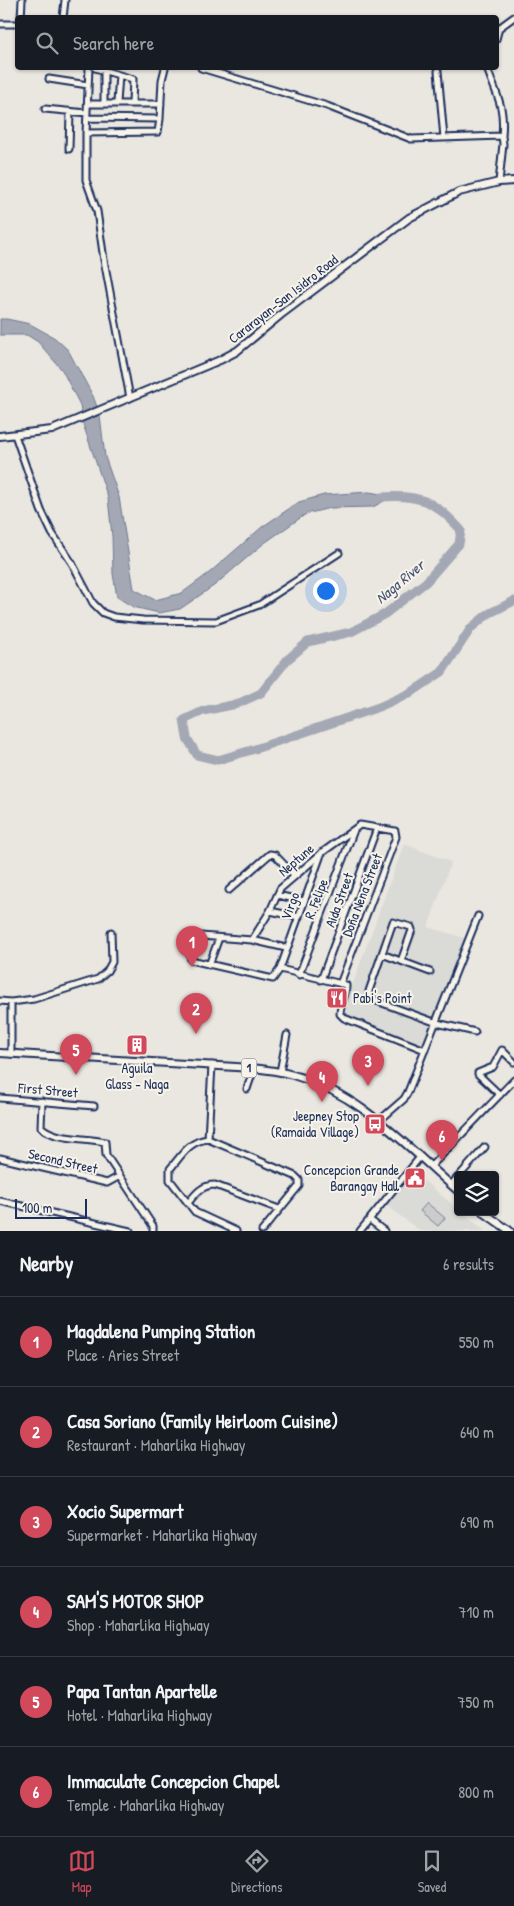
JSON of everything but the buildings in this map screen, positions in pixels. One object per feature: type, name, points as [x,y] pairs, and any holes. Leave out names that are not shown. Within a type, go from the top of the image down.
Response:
[{"type":"main road","name":"Cararayan-San Isidro Road","points":[[0,436],[46,432],[220,360],[237,351],[283,313],[409,218],[459,192],[498,182],[514,181]]},
{"type":"main road","name":"1","points":[[0,1054],[254,1068],[280,1072],[326,1087],[358,1105],[380,1120],[454,1188]]},
{"type":"main road","points":[[489,1216],[510,1231]]},
{"type":"street","points":[[21,15],[22,0]]},
{"type":"street","points":[[64,15],[66,0]]},
{"type":"street","points":[[499,28],[514,17]]},
{"type":"street","points":[[0,24],[15,24]]},
{"type":"street","points":[[90,70],[86,133],[86,180],[97,211],[104,260],[130,398]]},
{"type":"street","points":[[104,104],[104,70],[133,79],[132,103]]},
{"type":"street","points":[[86,133],[158,132],[164,70]]},
{"type":"street","points":[[208,70],[327,106],[411,139],[502,136]]},
{"type":"street","points":[[488,70],[495,84],[502,112],[503,144],[498,182]]},
{"type":"street","points":[[438,72],[444,138]]},
{"type":"street","points":[[117,103],[119,75]]},
{"type":"street","points":[[49,79],[88,84]]},
{"type":"street","points":[[88,104],[161,104]]},
{"type":"street","points":[[45,109],[87,116],[160,119]]},
{"type":"street","points":[[69,149],[70,112]]},
{"type":"street","points":[[15,435],[41,510],[52,533],[72,563],[93,603],[103,613],[108,615],[143,620],[216,621],[259,605],[339,552]]},
{"type":"street","name":"Neptune","points":[[252,940],[270,911],[280,889],[322,852],[360,826],[377,828]]},
{"type":"street","name":"Aida Street","points":[[321,980],[377,828]]},
{"type":"street","name":"Doña Nena Street","points":[[340,984],[396,837],[395,831],[377,828]]},
{"type":"street","name":"R. Felipe","points":[[299,975],[354,830]]},
{"type":"street","name":"Virgo","points":[[280,969],[322,852]]},
{"type":"street","points":[[229,890],[270,854],[274,854],[295,876]]},
{"type":"street","points":[[277,894],[304,901]]},
{"type":"street","points":[[270,911],[299,917]]},
{"type":"street","points":[[380,1120],[404,1099],[408,1092],[478,916]]},
{"type":"street","points":[[401,961],[412,930],[411,927],[393,922],[369,991],[370,996],[374,1000],[437,1023],[475,1032]]},
{"type":"street","points":[[0,1001],[12,1002],[34,999],[98,979],[107,972],[112,962],[112,932]]},
{"type":"street","points":[[286,948],[252,940],[186,936],[191,960],[268,979],[273,979],[280,969],[340,984],[346,987],[340,1007],[340,1014],[344,1018],[425,1050]]},
{"type":"street","points":[[209,965],[219,938]]},
{"type":"street","points":[[382,954],[430,972]]},
{"type":"street","points":[[12,1002],[12,1054]]},
{"type":"street","points":[[280,1072],[287,1035]]},
{"type":"street","points":[[500,1095],[478,1073],[494,1067],[502,1050],[514,1062]]},
{"type":"street","points":[[208,1139],[212,1066]]},
{"type":"street","points":[[247,1090],[254,1068]]},
{"type":"street","points":[[431,1166],[514,1080]]},
{"type":"street","name":"First Street","points":[[0,1098],[94,1106]]},
{"type":"street","points":[[42,1101],[41,1127],[47,1132],[105,1142],[106,1155],[153,1226],[153,1231]]},
{"type":"street","points":[[236,1231],[195,1212],[170,1180],[170,1169],[190,1145],[199,1140],[208,1139],[295,1176],[299,1180],[300,1186],[262,1231]]},
{"type":"street","points":[[463,1171],[485,1147]]},
{"type":"street","points":[[360,1231],[420,1157]]},
{"type":"street","name":"Second Street","points":[[0,1158],[107,1183],[120,1176]]},
{"type":"street","points":[[451,1185],[454,1182]]},
{"type":"street","points":[[188,1203],[202,1187],[215,1185],[279,1209]]},
{"type":"street","points":[[0,1202],[130,1231]]},
{"type":"street","points":[[370,1220],[384,1231]]},
{"type":"shaded area","points":[[0,319],[30,324],[55,338],[68,350],[93,396],[100,415],[105,457],[119,497],[134,589],[155,600],[182,593],[209,573],[262,527],[299,502],[324,495],[369,492],[393,496],[373,507],[330,508],[306,514],[263,544],[215,585],[180,609],[159,613],[133,607],[117,597],[113,574],[108,498],[83,424],[80,405],[62,370],[38,342],[27,335],[0,335]]},
{"type":"shaded area","points":[[404,844],[451,862],[428,927],[465,938],[423,1046],[342,1013]]},
{"type":"shaded area","points":[[412,1171],[454,1206],[454,1216],[467,1216],[485,1231],[420,1231],[386,1205]]},
{"type":"shaded area","points":[[427,1203],[445,1218],[438,1226],[420,1211]]},
{"type":"waterway","name":"Naga River","points":[[381,497],[417,498],[435,506],[461,530],[459,544],[426,582],[385,614],[351,632],[308,642],[287,660],[261,693],[237,704],[203,711],[184,720],[187,738],[197,755],[218,760],[379,707],[412,692],[442,672],[471,628],[488,614],[514,601]]},
{"type":"place","name":"Magdalena Pumping Station","points":[[192,967]]},
{"type":"place","name":"Pabi's Point","points":[[337,998]]},
{"type":"place","name":"Casa Soriano (Family Heirloom Cuisine)","points":[[196,1034]]},
{"type":"place","name":"Aguila Glass - Naga","points":[[137,1045]]},
{"type":"place","name":"Papa Tantan Apartelle","points":[[76,1075]]},
{"type":"place","name":"Xocio Supermart","points":[[368,1086]]},
{"type":"place","name":"SAM'S MOTOR SHOP","points":[[322,1102]]},
{"type":"place","name":"Jeepney Stop (Ramaida Village)","points":[[375,1124]]},
{"type":"place","name":"Immaculate Concepcion Chapel","points":[[442,1161]]},
{"type":"place","name":"Concepcion Grande Barangay Hall","points":[[415,1178]]}]
